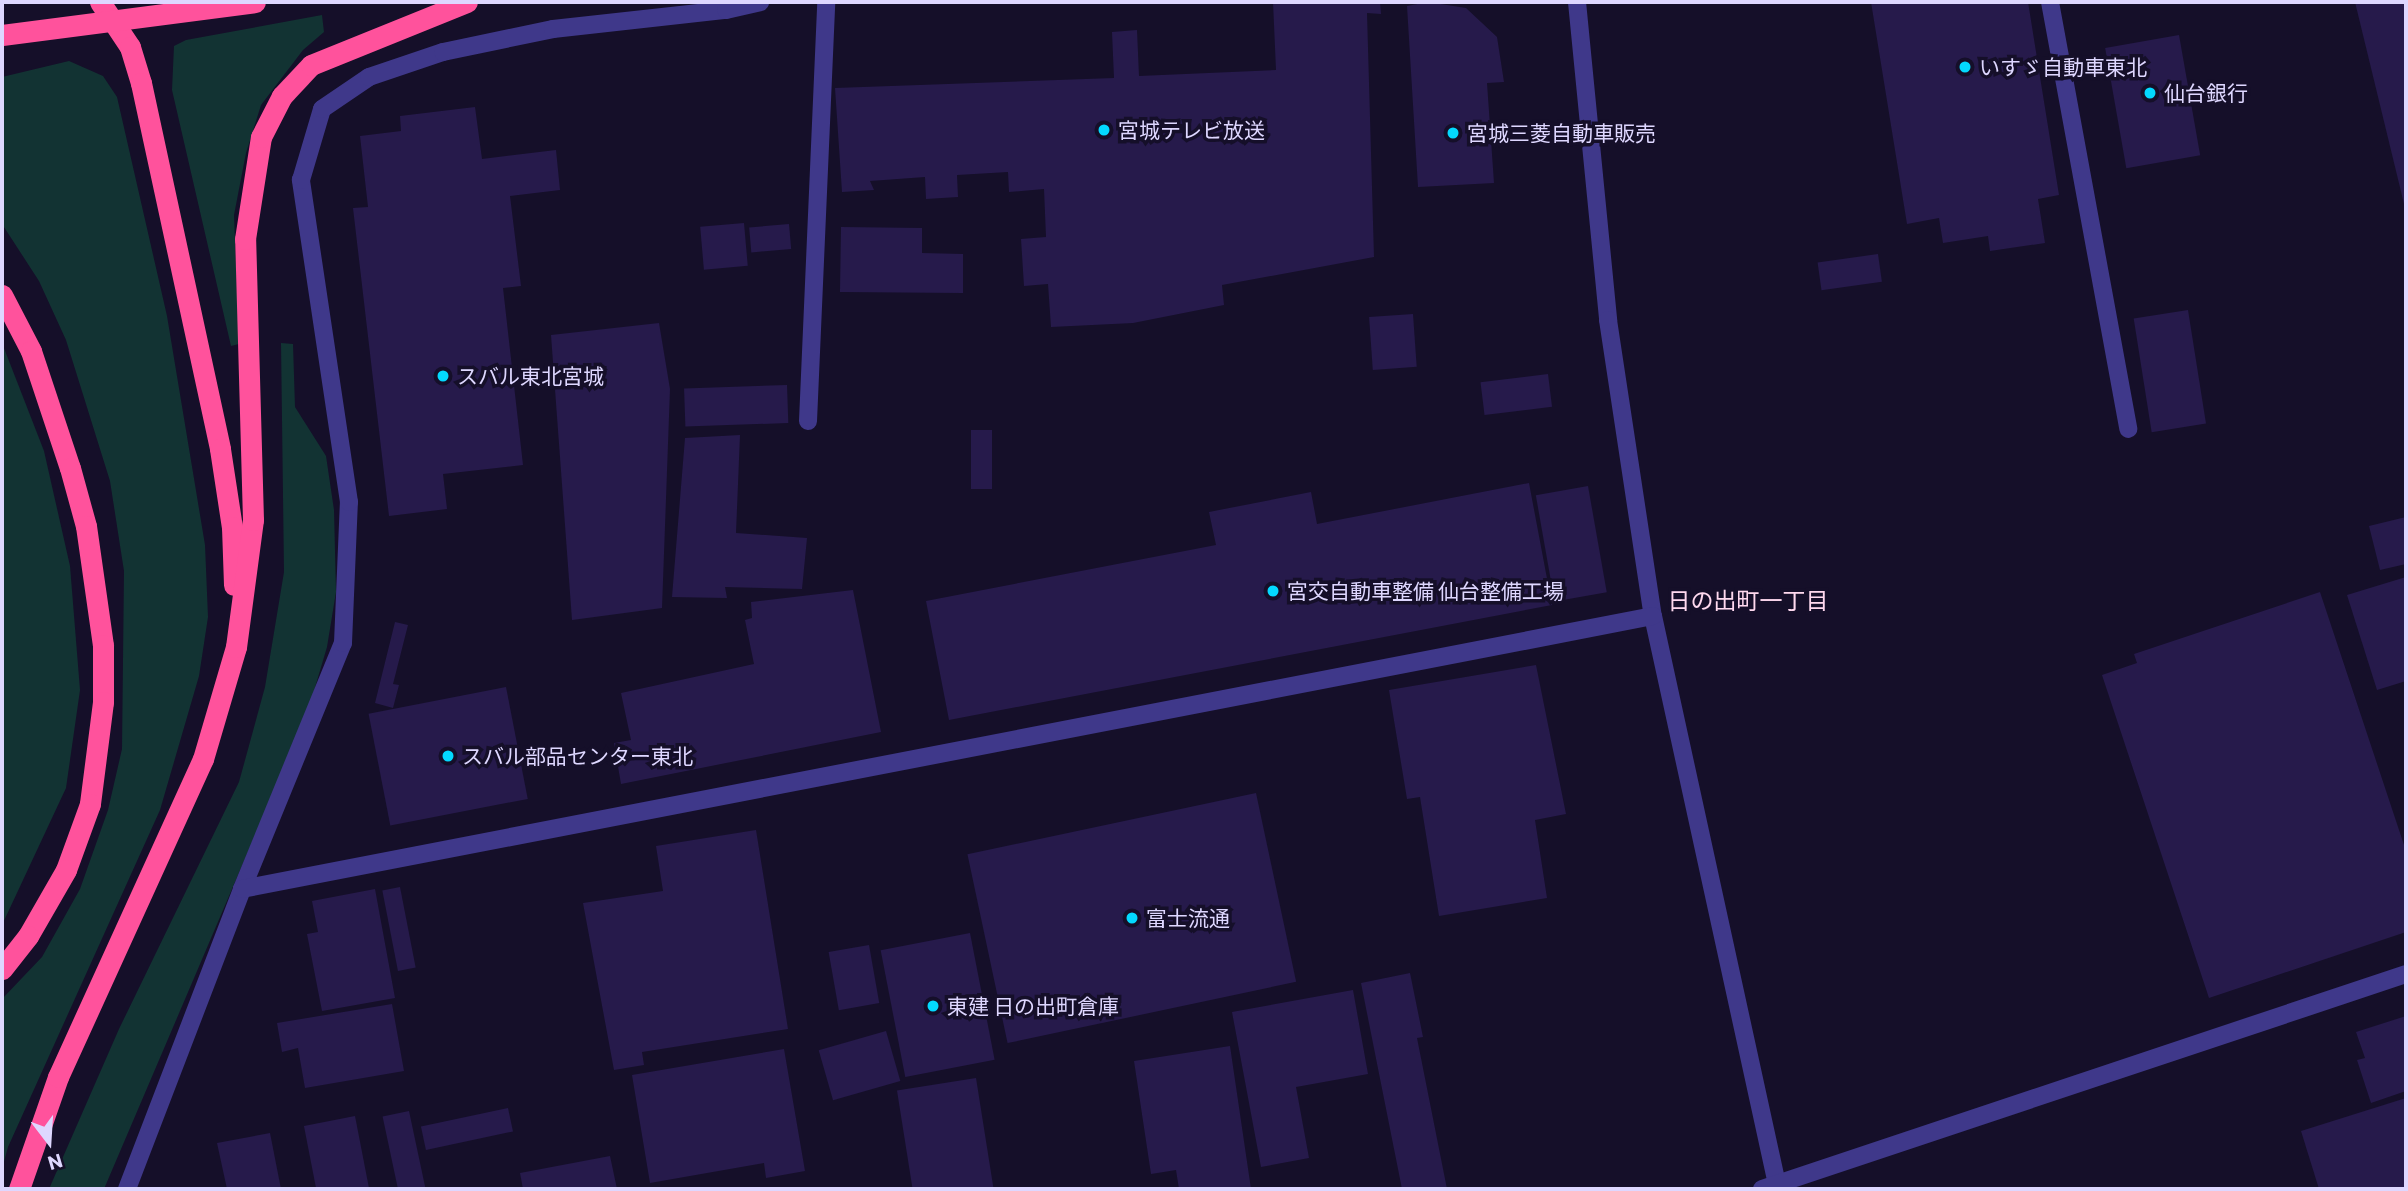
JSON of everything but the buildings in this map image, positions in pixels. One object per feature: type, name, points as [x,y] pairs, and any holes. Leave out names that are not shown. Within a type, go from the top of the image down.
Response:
[{"type":"highway","points":[[100,2],[114,19],[130,47],[141,83],[220,449],[232,527],[236,647]]},
{"type":"highway","points":[[2,35],[255,2]]},
{"type":"highway","points":[[19,1189],[58,1077],[203,759],[236,647],[253,520],[245,239],[261,137],[282,96],[311,65],[467,2]]},
{"type":"highway","points":[[2,295],[31,351],[70,468],[86,526],[103,645],[103,702],[90,804],[66,870],[28,936],[2,969]]},
{"type":"street","points":[[127,1189],[242,889],[343,643],[349,502],[300,180],[322,109],[369,77],[443,52],[553,29],[726,10],[760,2]]},
{"type":"street","points":[[808,421],[826,2]]},
{"type":"street","points":[[1577,2],[1608,320],[1653,616],[1772,1188],[2406,974]]},
{"type":"street","points":[[2050,2],[2128,429]]},
{"type":"street","points":[[242,889],[1653,616]]},
{"type":"green space","points":[[322,15],[324,32],[303,50],[261,105],[246,153],[234,215],[239,344],[231,346],[172,90],[174,46],[186,40]]},
{"type":"green space","points":[[69,61],[103,76],[117,97],[167,316],[205,545],[208,617],[199,676],[160,810],[8,1147],[2,1169],[2,999],[42,957],[80,889],[108,810],[122,749],[124,571],[110,481],[66,340],[39,281],[2,224],[2,77]]},
{"type":"green space","points":[[2,343],[44,451],[70,566],[80,690],[66,788],[2,925]]},
{"type":"green space","points":[[281,343],[293,344],[295,407],[326,456],[334,510],[336,592],[327,647],[308,711],[104,1189],[49,1189],[119,1029],[239,782],[265,687],[284,572]]},
{"type":"place","name":"いすゞ自動車東北","points":[[1965,67]]},
{"type":"place","name":"仙台銀行","points":[[2150,93]]},
{"type":"place","name":"宮城テレビ放送","points":[[1104,130]]},
{"type":"place","name":"宮城三菱自動車販売","points":[[1453,133]]},
{"type":"place","name":"スバル東北宮城","points":[[443,376]]},
{"type":"place","name":"宮交自動車整備 仙台整備工場","points":[[1273,591]]},
{"type":"place","name":"スバル部品センター東北","points":[[448,756]]},
{"type":"place","name":"富士流通","points":[[1132,918]]},
{"type":"place","name":"東建 日の出町倉庫","points":[[933,1006]]},
{"type":"district","name":"日の出町一丁目","points":[[1748,600]]}]
